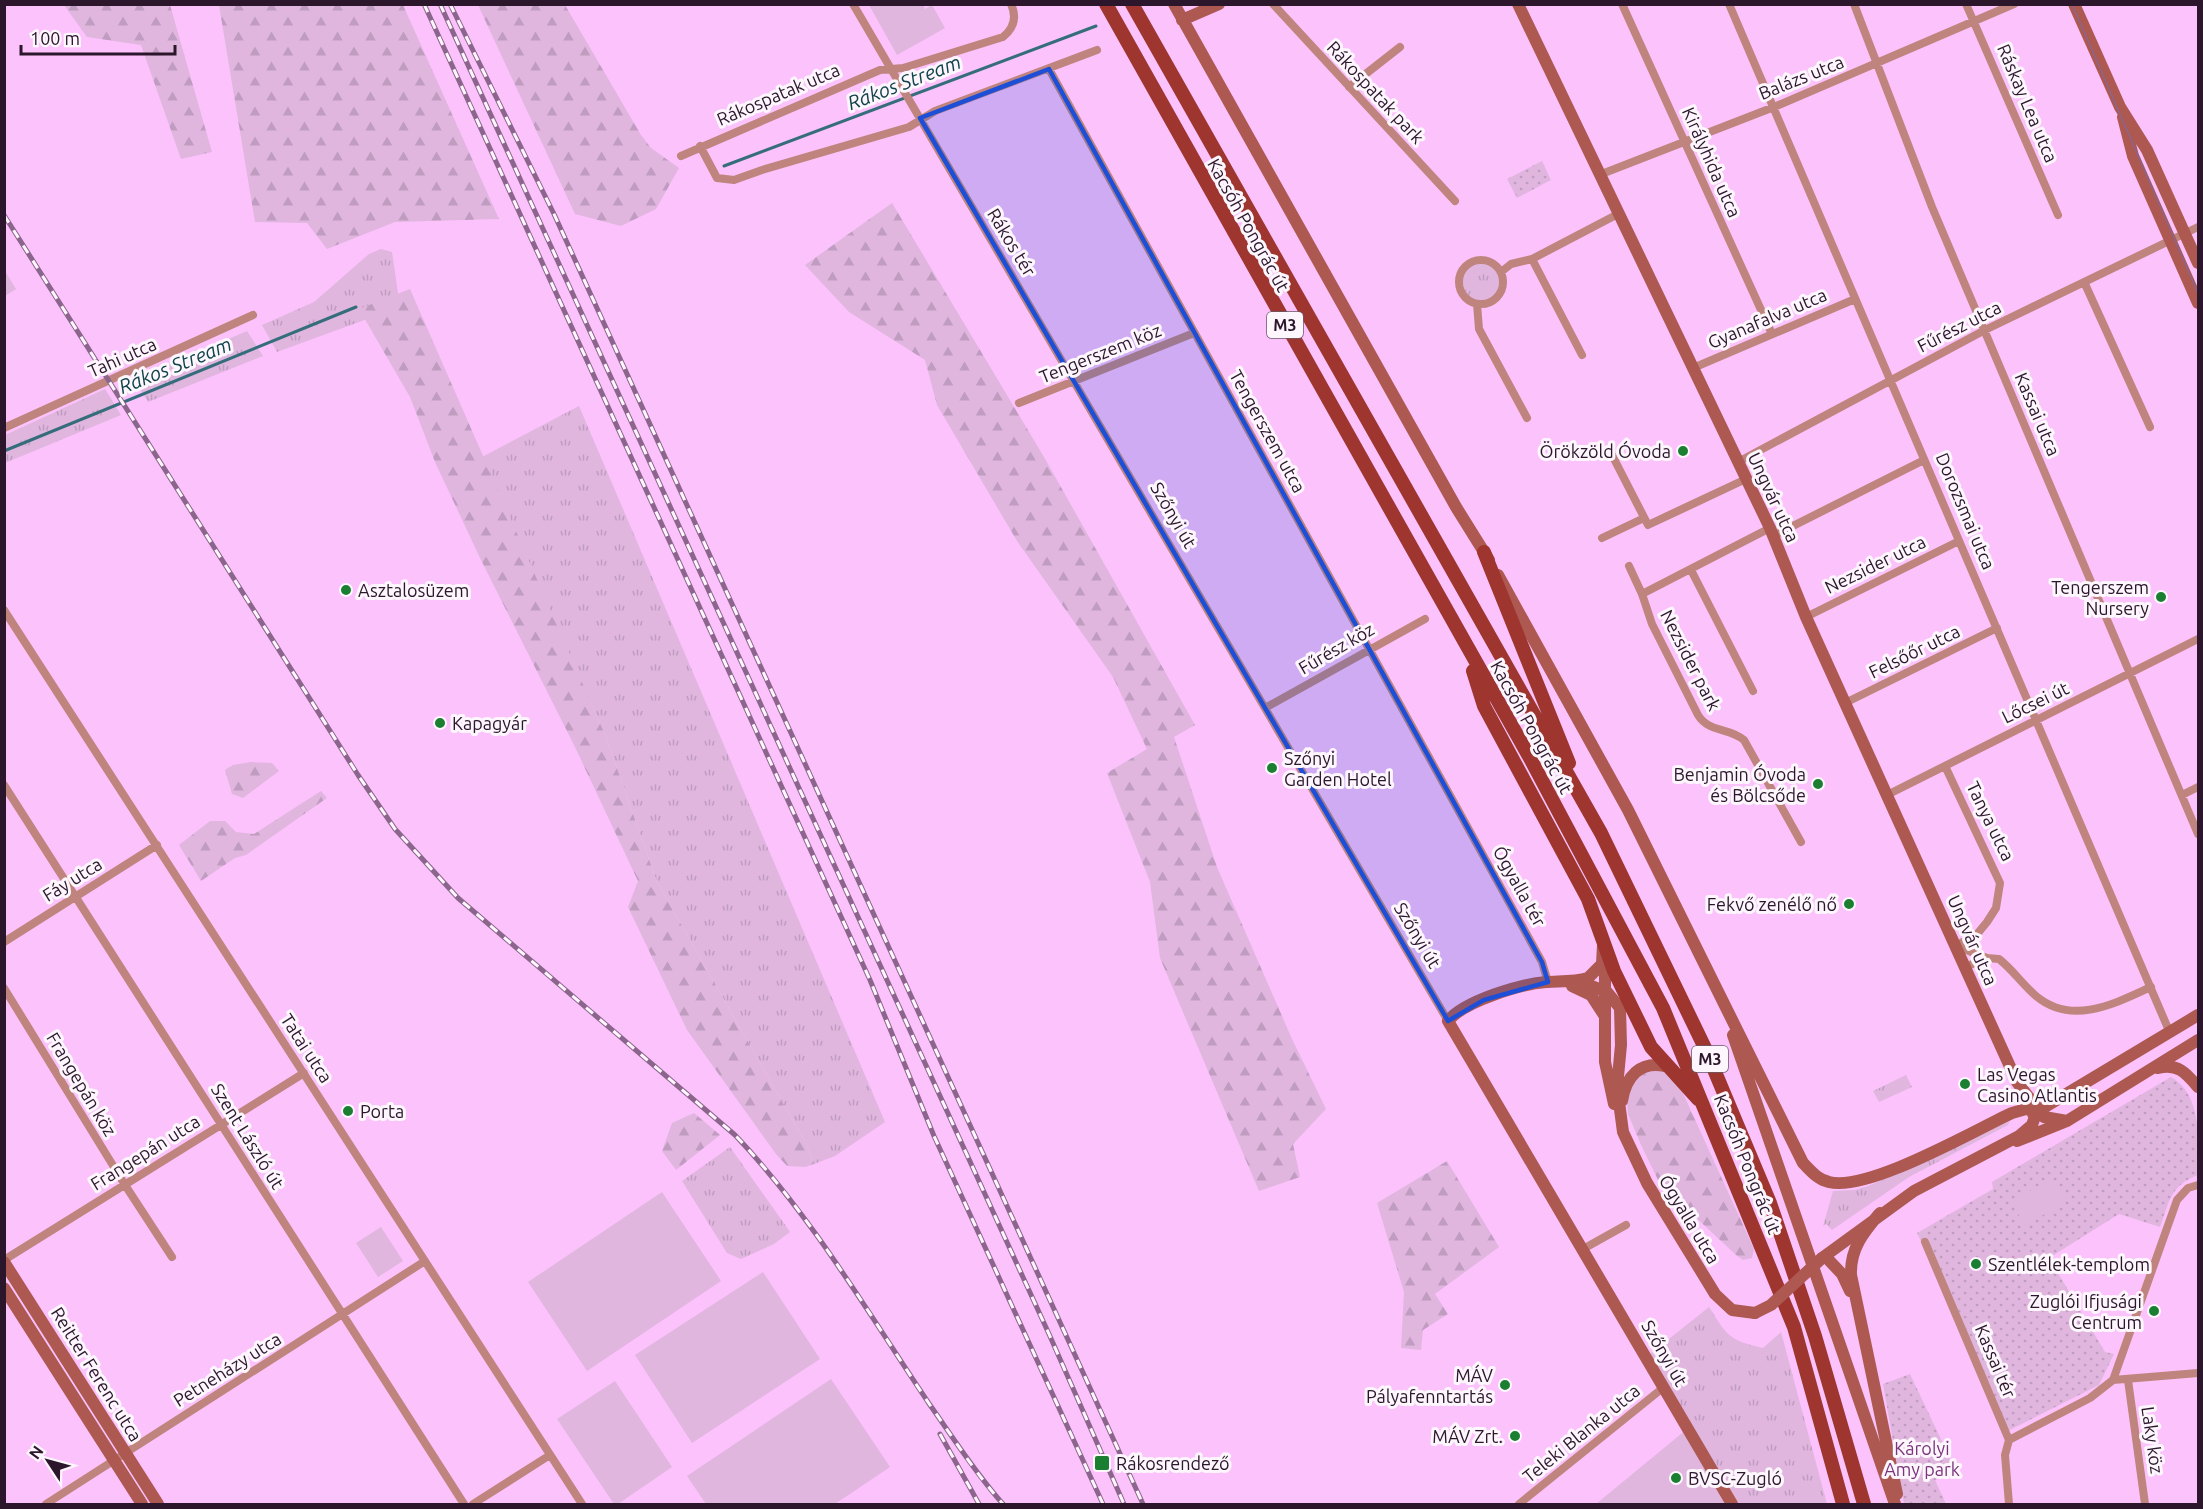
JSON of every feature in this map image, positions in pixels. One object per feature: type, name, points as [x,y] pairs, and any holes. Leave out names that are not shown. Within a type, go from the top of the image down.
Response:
[{"type":"main road","name":"Kacsóh Pongrác út","points":[[1106,4],[1624,932],[1663,1008],[1794,1327],[1843,1504]]},
{"type":"main road","name":"Kacsóh Pongrác út","points":[[1132,4],[1491,642],[1579,790],[1705,1048],[1770,1203],[1815,1336],[1864,1504]]},
{"type":"main road","points":[[1484,552],[1579,790]]},
{"type":"main road","points":[[1465,646],[1484,706],[1588,899],[1603,945],[1651,1047],[1665,1066],[1684,1082],[1708,1113]]},
{"type":"street","name":"Rákos tér","points":[[853,4],[1076,382]]},
{"type":"street","points":[[890,69],[903,68],[1003,37],[1013,24],[1015,13],[1011,4]]},
{"type":"street","name":"Kacsóh Pongrác út","points":[[1174,4],[1628,810],[1803,1163],[1820,1179],[1830,1183],[1864,1180],[1885,1173],[2012,1113],[2026,1109],[2037,1111]]},
{"type":"street","points":[[1182,20],[1219,4]]},
{"type":"street","name":"Rákospatak park","points":[[1273,4],[1455,201]]},
{"type":"street","name":"Királyhida utca","points":[[1622,4],[1772,334]]},
{"type":"street","name":"Dorozsmai utca","points":[[1729,4],[2170,1033]]},
{"type":"street","name":"Kassai utca","points":[[1854,4],[1932,207],[2199,834]]},
{"type":"street","name":"Ráskay Lea utca","points":[[1966,4],[2058,215]]},
{"type":"street","name":"Balázs utca","points":[[1599,175],[1774,108],[2014,4]]},
{"type":"street","points":[[2074,4],[2120,107],[2147,150],[2199,263]]},
{"type":"street","name":"Ungvár utca","points":[[1520,5],[1771,532],[1806,617],[2017,1082],[2037,1111]]},
{"type":"street","points":[[1349,87],[1400,47]]},
{"type":"street","points":[[700,146],[717,178],[734,180],[909,127],[920,118],[1097,50]]},
{"type":"street","name":"Rákospatak utca","points":[[681,156],[875,72],[890,69]]},
{"type":"street","name":"Tengerszem utca","points":[[1049,69],[1458,808]]},
{"type":"street","points":[[2120,107],[2128,143],[2199,303]]},
{"type":"street","points":[[1501,272],[1511,264],[1532,259],[1618,214]]},
{"type":"street","name":"Fűrész utca","points":[[1738,462],[1985,330],[2085,284],[2199,227]]},
{"type":"street","points":[[1532,259],[1582,355]]},
{"type":"street","points":[[1483,260],[1496,266],[1501,272],[1503,279],[1501,292],[1491,302],[1477,304],[1464,297],[1460,290],[1458,283],[1463,268],[1468,263],[1483,260]]},
{"type":"street","points":[[2085,284],[2150,427]]},
{"type":"street","name":"Gyanafalva utca","points":[[1692,369],[1855,299]]},
{"type":"street","points":[[1477,304],[1479,329],[1527,418]]},
{"type":"street","name":"Tahi utca","points":[[4,428],[253,315]]},
{"type":"street","name":"Tengerszem köz","points":[[1019,403],[1194,333]]},
{"type":"street","name":"Szőnyi út","points":[[1076,382],[1732,1504]]},
{"type":"street","points":[[1611,453],[1648,525],[1746,479]]},
{"type":"street","name":"Nezsider park","points":[[1642,594],[1924,460]]},
{"type":"street","points":[[1602,538],[1644,518]]},
{"type":"street","name":"Nezsider utca","points":[[1806,617],[1959,541]]},
{"type":"street","name":"Nezsider park","points":[[1629,566],[1652,624],[1703,723],[1710,728],[1737,734],[1743,740],[1801,842]]},
{"type":"street","points":[[1691,570],[1753,691]]},
{"type":"street","name":"Tatai utca","points":[[4,610],[8,624],[157,845],[582,1504]]},
{"type":"street","name":"Fűrész köz","points":[[1265,708],[1370,647],[1425,619]]},
{"type":"street","name":"Felsőőr utca","points":[[1845,703],[1997,628]]},
{"type":"street","name":"Lőcsei út","points":[[1887,795],[2199,639]]},
{"type":"street","name":"Tanya utca","points":[[1945,766],[2000,883],[1996,908],[1987,922],[1978,933],[1956,946]]},
{"type":"street","name":"Szent László út","points":[[4,785],[464,1504]]},
{"type":"street","points":[[2182,795],[2199,787]]},
{"type":"street","name":"Ógyalla tér","points":[[1458,808],[1551,982]]},
{"type":"street","name":"Fáy utca","points":[[4,942],[157,845]]},
{"type":"street","points":[[1448,1021],[1457,1012],[1511,989],[1588,978],[1599,970],[1603,945]]},
{"type":"street","points":[[1603,945],[1607,992],[1605,1018],[1607,1079],[1623,1132]]},
{"type":"street","points":[[1956,946],[1987,958],[2000,958],[2034,995],[2050,1006],[2062,1009],[2081,1012],[2097,1009],[2151,987]]},
{"type":"street","points":[[1965,967],[1987,958]]},
{"type":"street","name":"Kacsóh Pongrác út","points":[[1711,977],[1750,1080],[1897,1504]]},
{"type":"street","points":[[1579,981],[1607,992]]},
{"type":"street","points":[[1551,982],[1585,991],[1598,1003],[1605,1018]]},
{"type":"street","name":"Frangepán köz","points":[[4,988],[172,1257]]},
{"type":"street","name":"Ógyalla utca","points":[[1607,992],[1622,1016],[1617,1087],[1623,1132],[1647,1183],[1715,1294],[1732,1310],[1755,1313],[1771,1305],[1823,1257]]},
{"type":"street","points":[[1985,1152],[2037,1111],[2199,1015]]},
{"type":"street","points":[[1856,1303],[1842,1274],[1823,1257],[1914,1191],[1985,1152],[2067,1121],[2199,1040]]},
{"type":"street","points":[[1621,1117],[1624,1090],[1633,1074],[1647,1065],[1665,1066]]},
{"type":"street","points":[[2151,1070],[2170,1066],[2180,1068],[2199,1087]]},
{"type":"street","name":"Frangepán utca","points":[[4,1261],[304,1073]]},
{"type":"street","points":[[2037,1111],[2050,1119],[2067,1121]]},
{"type":"street","points":[[2009,1504],[2005,1455],[2009,1440],[2090,1398],[2113,1380],[2177,1200],[2188,1188],[2199,1185]]},
{"type":"street","points":[[1881,1213],[1864,1232],[1853,1253],[1851,1275],[1897,1504]]},
{"type":"street","points":[[1583,1249],[1626,1225]]},
{"type":"street","name":"Kassai tér","points":[[1925,1242],[2009,1440]]},
{"type":"street","name":"Reitter Ferenc utca","points":[[4,1261],[158,1504]]},
{"type":"street","name":"Petneházy utca","points":[[46,1504],[125,1452],[256,1372],[425,1261]]},
{"type":"street","name":"Reitter Ferenc utca","points":[[4,1288],[142,1504]]},
{"type":"street","points":[[2113,1380],[2199,1373]]},
{"type":"street","name":"Laky köz","points":[[2128,1380],[2145,1504]]},
{"type":"street","name":"Teleki Blanka utca","points":[[1519,1504],[1664,1387]]},
{"type":"street","points":[[473,1504],[550,1455]]},
{"type":"highlighted area","points":[[1049,69],[1542,962],[1548,982],[1484,1000],[1448,1021],[920,118]]},
{"type":"green space","points":[[64,5],[170,5],[212,152],[181,159],[141,45],[87,37]]},
{"type":"green space","points":[[219,5],[403,5],[499,219],[395,222],[327,249],[307,223],[255,222]]},
{"type":"green space","points":[[478,5],[565,5],[641,135],[651,148],[679,168],[656,209],[621,226],[575,214]]},
{"type":"green space","points":[[869,5],[923,5],[925,9],[932,5],[945,28],[897,55]]},
{"type":"green space","points":[[1542,161],[1551,180],[1517,198],[1507,179]]},
{"type":"green space","points":[[892,203],[1044,457],[1195,725],[1174,737],[1217,867],[1292,1039],[1326,1109],[1293,1144],[1300,1177],[1259,1191],[1160,958],[1150,882],[1107,773],[1147,749],[1113,677],[1017,541],[937,405],[925,360],[849,312],[805,265]]},
{"type":"green space","points":[[381,249],[392,252],[400,307],[277,352],[262,325],[314,302],[369,254]]},
{"type":"green space","points":[[1481,264],[1494,269],[1499,282],[1494,295],[1481,300],[1468,295],[1463,282],[1468,269]]},
{"type":"green space","points":[[5,271],[16,289],[4,296]]},
{"type":"green space","points":[[410,289],[606,737],[657,882],[804,1140],[814,1164],[805,1167],[787,1166],[776,1154],[687,1030],[628,907],[638,881],[575,747],[481,560],[435,462],[410,397],[359,309]]},
{"type":"green space","points":[[247,331],[263,356],[148,402],[134,379]]},
{"type":"green space","points":[[105,389],[121,415],[5,463],[5,435]]},
{"type":"green space","points":[[579,406],[885,1122],[835,1156],[814,1164],[804,1140],[657,882],[606,737],[482,457]]},
{"type":"green space","points":[[251,762],[272,763],[279,771],[243,798],[232,794],[225,770],[233,765]]},
{"type":"green space","points":[[321,791],[327,798],[246,855],[235,858],[201,881],[179,845],[210,821],[225,821],[236,832],[254,834]]},
{"type":"green space","points":[[1648,1068],[1663,1068],[1677,1080],[1754,1249],[1752,1258],[1743,1260],[1736,1255],[1660,1184],[1628,1114],[1627,1102],[1630,1086]]},
{"type":"green space","points":[[1906,1075],[1912,1087],[1879,1102],[1873,1091]]},
{"type":"green space","points":[[2171,1077],[2189,1095],[2194,1107],[2198,1134],[2198,1175],[2176,1189],[2160,1227],[2119,1214],[2049,1258],[2105,1352],[2114,1354],[2099,1385],[2006,1432],[1967,1340],[1917,1233],[1993,1189],[1992,1182]]},
{"type":"green space","points":[[694,1113],[720,1135],[676,1170],[662,1151],[672,1123]]},
{"type":"green space","points":[[2010,1121],[2008,1125],[1909,1177],[1832,1230],[1826,1224],[1823,1226],[1833,1191],[1854,1190],[1868,1186]]},
{"type":"green space","points":[[730,1147],[790,1232],[774,1244],[741,1259],[727,1253],[682,1181]]},
{"type":"green space","points":[[1447,1161],[1499,1247],[1435,1294],[1448,1314],[1423,1330],[1421,1350],[1401,1348],[1404,1292],[1377,1203]]},
{"type":"green space","points":[[2052,1178],[2066,1201],[2025,1226],[2011,1202]]},
{"type":"green space","points":[[662,1192],[721,1281],[587,1371],[528,1282]]},
{"type":"green space","points":[[381,1227],[403,1261],[378,1277],[356,1243]]},
{"type":"green space","points":[[763,1272],[820,1359],[692,1443],[635,1355]]},
{"type":"green space","points":[[1709,1307],[1725,1331],[1743,1342],[1763,1348],[1781,1332],[1827,1504],[1739,1504],[1650,1354]]},
{"type":"green space","name":"Károlyi Amy park","points":[[1910,1374],[1956,1471],[1935,1480],[1946,1504],[1904,1504],[1883,1384]]},
{"type":"green space","points":[[831,1379],[890,1467],[835,1504],[706,1504],[687,1476]]},
{"type":"green space","points":[[615,1381],[672,1467],[618,1504],[614,1504],[557,1419]]},
{"type":"green space","name":"BVSC-Zugló","points":[[1692,1423],[1739,1504],[1596,1504],[1681,1434]]},
{"type":"waterway","name":"Rákos Stream","points":[[724,166],[1096,26]]},
{"type":"waterway","name":"Rákos Stream","points":[[4,451],[356,307]]},
{"type":"tram line","points":[[2072,4],[2198,293]]},
{"type":"railway","points":[[424,4],[870,980],[934,1136],[1103,1504]]},
{"type":"railway","points":[[440,4],[1049,1334],[1124,1504]]},
{"type":"railway","points":[[450,4],[554,214],[1143,1504]]},
{"type":"railway","points":[[4,215],[358,775],[395,829],[458,898],[735,1135],[763,1166],[814,1232],[930,1405],[1003,1504]]},
{"type":"railway","points":[[940,1434],[979,1504]]},
{"type":"place","name":"Örökzöld Óvoda","points":[[1683,451]]},
{"type":"place","name":"Asztalosüzem","points":[[346,590]]},
{"type":"place","name":"Tengerszem Nursery","points":[[2161,597]]},
{"type":"place","name":"Kapagyár","points":[[440,723]]},
{"type":"place","name":"Szőnyi Garden Hotel","points":[[1272,768]]},
{"type":"place","name":"Benjamin Óvoda és Bölcsőde","points":[[1818,784]]},
{"type":"place","name":"Fekvő zenélő nő","points":[[1849,904]]},
{"type":"place","name":"Las Vegas Casino Atlantis","points":[[1965,1084]]},
{"type":"place","name":"Porta","points":[[348,1111]]},
{"type":"place","name":"Szentlélek-templom","points":[[1976,1264]]},
{"type":"place","name":"Zuglói Ifjusági Centrum","points":[[2154,1311]]},
{"type":"place","name":"MÁV Pályafenntartás","points":[[1505,1385]]},
{"type":"place","name":"MÁV Zrt.","points":[[1515,1436]]},
{"type":"place","name":"Rákosrendező","points":[[1102,1463]]},
{"type":"place","name":"BVSC-Zugló","points":[[1676,1478]]}]
